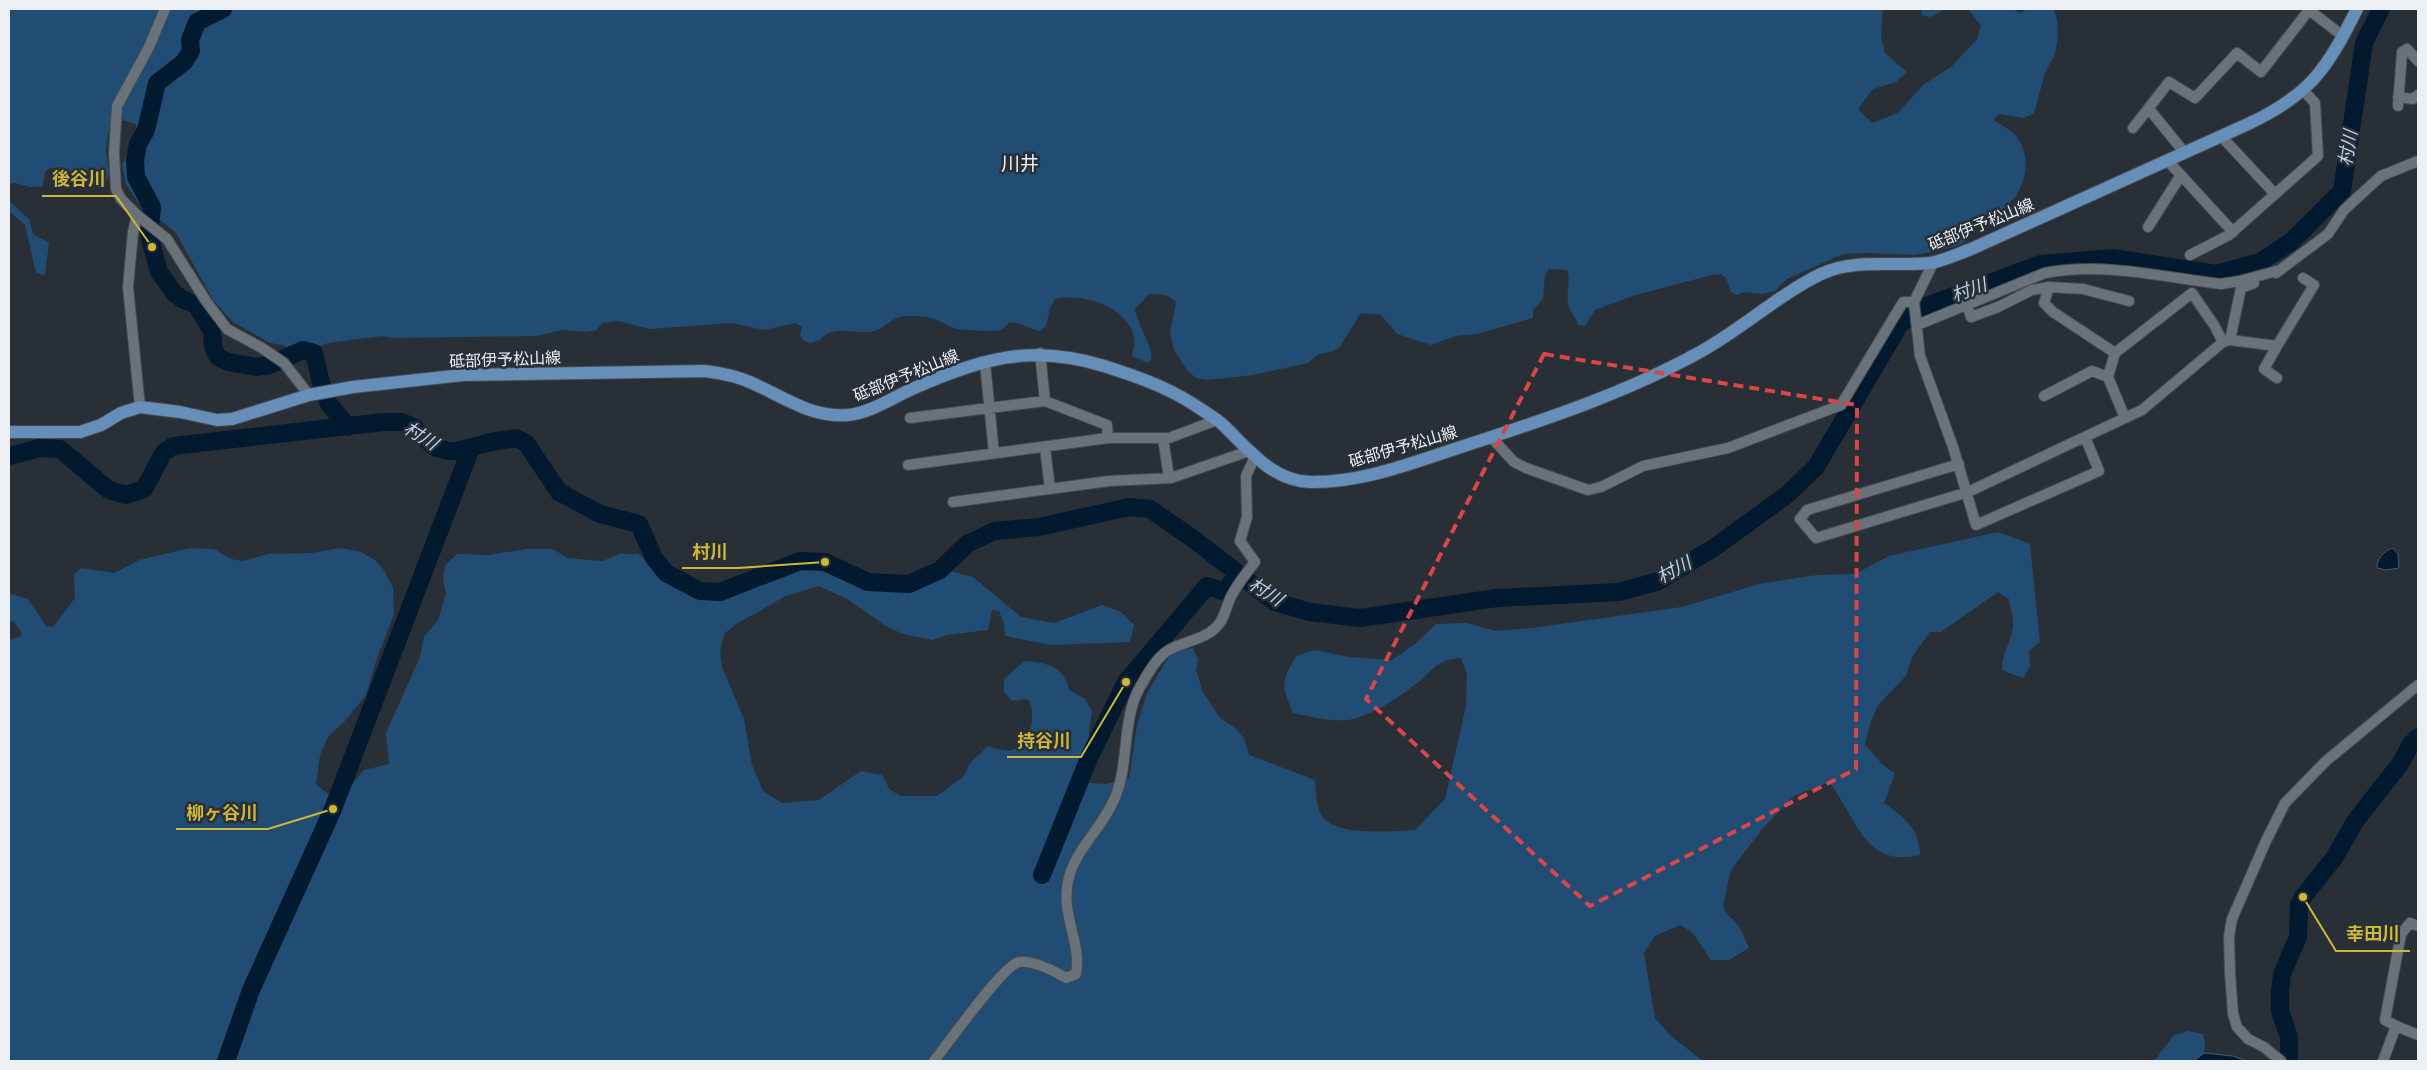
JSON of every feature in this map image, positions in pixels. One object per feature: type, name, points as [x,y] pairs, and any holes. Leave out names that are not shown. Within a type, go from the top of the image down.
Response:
[{"type":"main road","name":"砥部伊予松山線","points":[[9,432],[80,432],[101,425],[120,412],[140,407],[180,412],[202,418],[232,419],[309,394],[353,387],[463,376],[705,371],[722,373],[753,384],[804,409],[820,414],[850,415],[866,410],[952,372],[985,363],[1040,353],[1074,357],[1155,383],[1217,420],[1252,454],[1279,474],[1307,482],[1345,479],[1386,471],[1491,437],[1654,376],[1731,335],[1798,287],[1825,272],[1853,265],[1933,263],[2013,231],[2275,111],[2304,91],[2321,72],[2344,36],[2357,9]]},
{"type":"street","points":[[165,9],[149,47],[117,106],[115,118],[116,189],[121,199],[137,215],[167,239],[206,301],[227,329],[284,363],[309,394]]},
{"type":"street","points":[[2133,128],[2169,82],[2195,98],[2237,54],[2261,72],[2308,10],[2344,36]]},
{"type":"street","points":[[2418,61],[2407,49],[2402,52],[2398,102],[2413,99],[2418,95]]},
{"type":"street","points":[[2190,256],[2233,232],[2318,156],[2315,103],[2304,91]]},
{"type":"street","points":[[2149,108],[2184,152]]},
{"type":"street","points":[[2221,136],[2275,194]]},
{"type":"street","points":[[2167,160],[2233,232]]},
{"type":"street","points":[[1959,464],[1807,510],[1800,519],[1816,538],[1968,492],[2142,410],[2227,341],[2242,288],[2268,279],[2328,234],[2344,210],[2381,176],[2418,161]]},
{"type":"street","points":[[2148,227],[2181,175]]},
{"type":"street","points":[[137,215],[133,232],[128,287],[140,407]]},
{"type":"street","points":[[1933,263],[1914,302],[1920,356],[1959,464],[1976,525],[2099,471],[2085,437]]},
{"type":"street","points":[[1917,323],[2045,274],[2065,270],[2102,268],[2221,284],[2280,270]]},
{"type":"street","points":[[2277,378],[2264,368],[2314,285],[2303,278]]},
{"type":"street","points":[[1967,305],[1971,317],[1998,307],[2032,290],[2049,287],[2083,289],[2129,301]]},
{"type":"street","points":[[2049,287],[2044,303],[2053,312],[2115,353]]},
{"type":"street","points":[[2125,418],[2108,377],[2115,353],[2192,293],[2227,341],[2277,346]]},
{"type":"street","points":[[1491,437],[1514,462],[1588,490],[1601,487],[1643,466],[1728,448],[1841,405],[1903,302],[1914,302]]},
{"type":"street","points":[[1040,353],[1045,401]]},
{"type":"street","points":[[985,363],[994,453]]},
{"type":"street","points":[[2044,396],[2092,371],[2108,377]]},
{"type":"street","points":[[910,418],[990,410],[1045,401],[1107,426],[1108,438]]},
{"type":"street","points":[[908,465],[1108,438],[1169,438],[1217,420]]},
{"type":"street","points":[[1163,438],[1169,478]]},
{"type":"street","points":[[1045,448],[1050,489]]},
{"type":"street","points":[[953,502],[1108,481],[1169,478],[1252,454]]},
{"type":"street","points":[[934,1061],[987,993],[1013,965],[1018,962],[1028,962],[1066,978],[1076,974],[1078,963],[1066,910],[1065,894],[1069,877],[1074,864],[1108,814],[1116,794],[1125,761],[1133,701],[1142,682],[1167,650],[1202,636],[1219,625],[1233,593],[1255,562],[1240,541],[1247,517],[1246,476],[1252,454]]},
{"type":"street","points":[[2281,1061],[2264,1047],[2248,1039],[2237,1027],[2230,992],[2229,936],[2232,919],[2258,858],[2285,803],[2326,761],[2418,685]]},
{"type":"street","points":[[2418,926],[2410,924],[2401,934],[2384,1020],[2418,1035]]},
{"type":"street","points":[[2383,1061],[2396,1026]]},
{"type":"highlighted area","points":[[1544,354],[1857,405],[1856,769],[1590,906],[1366,699]]},
{"type":"shaded area","points":[[9,9],[1883,9],[1881,36],[1885,53],[1907,72],[1896,82],[1873,89],[1858,109],[1872,123],[1898,113],[1923,85],[1952,66],[1977,39],[1981,26],[1968,9],[2012,9],[2020,13],[2028,9],[2053,9],[2057,19],[2058,36],[2055,54],[2045,73],[2034,113],[2023,118],[1998,114],[1994,120],[2014,134],[2022,146],[2026,168],[2019,190],[2005,207],[1993,214],[1970,222],[1967,241],[1954,247],[1915,255],[1843,254],[1787,279],[1775,291],[1763,294],[1744,292],[1737,295],[1731,292],[1726,278],[1721,274],[1712,275],[1632,296],[1595,310],[1585,326],[1578,325],[1569,306],[1569,278],[1567,270],[1549,269],[1545,275],[1543,298],[1533,311],[1533,318],[1477,334],[1456,336],[1431,345],[1397,334],[1381,315],[1361,313],[1339,348],[1331,352],[1319,354],[1308,363],[1253,375],[1208,380],[1196,378],[1187,370],[1174,350],[1170,333],[1176,302],[1160,294],[1149,294],[1135,309],[1151,352],[1152,358],[1148,363],[1132,356],[1134,336],[1122,317],[1102,304],[1078,298],[1055,299],[1050,308],[1046,326],[1040,331],[1009,322],[999,331],[956,329],[932,319],[907,316],[893,320],[874,331],[836,331],[811,343],[804,341],[800,336],[802,327],[795,323],[764,330],[732,323],[650,329],[618,321],[602,323],[597,330],[587,332],[563,330],[536,336],[394,338],[383,336],[328,343],[299,355],[283,345],[270,343],[233,322],[213,300],[176,233],[137,201],[126,184],[122,165],[137,132],[136,124],[122,120],[110,125],[106,149],[109,174],[106,182],[61,181],[56,169],[50,168],[45,172],[43,186],[30,187],[15,183],[9,184]]},
{"type":"shaded area","points":[[1921,9],[1945,9],[1930,17],[1922,15]]},
{"type":"shaded area","points":[[9,201],[29,219],[33,234],[49,243],[45,275],[36,273],[25,225],[9,211]]},
{"type":"shaded area","points":[[1998,532],[2030,544],[2040,642],[2029,651],[2030,666],[2023,678],[2002,670],[2003,659],[2012,633],[2013,624],[2009,599],[1998,592],[1941,632],[1930,632],[1912,657],[1906,676],[1878,705],[1870,724],[1865,744],[1881,763],[1895,774],[1884,803],[1910,824],[1917,838],[1920,855],[1901,857],[1886,854],[1874,847],[1855,824],[1829,782],[1794,796],[1764,827],[1731,870],[1723,906],[1728,915],[1739,926],[1749,948],[1729,960],[1711,960],[1692,932],[1680,925],[1655,936],[1644,953],[1655,1018],[1671,1036],[1703,1061],[9,1061],[9,640],[21,636],[21,631],[14,622],[9,621],[9,593],[28,599],[46,626],[53,627],[75,598],[74,574],[81,568],[114,573],[139,560],[190,548],[214,549],[231,559],[243,561],[268,554],[312,553],[340,548],[361,552],[375,560],[384,570],[393,588],[394,614],[376,661],[366,695],[345,721],[328,737],[320,755],[316,784],[328,794],[350,787],[364,770],[389,764],[386,733],[420,657],[424,637],[438,620],[446,594],[443,579],[445,565],[457,554],[488,555],[527,549],[552,549],[568,558],[602,561],[620,554],[638,554],[649,561],[662,580],[698,597],[719,599],[770,581],[802,566],[827,568],[864,584],[918,586],[950,571],[973,577],[1021,617],[1054,623],[1102,605],[1121,612],[1134,625],[1130,642],[1051,645],[1005,636],[1004,624],[999,611],[992,610],[988,630],[947,635],[933,640],[903,634],[886,626],[847,599],[819,586],[786,596],[738,623],[725,633],[720,650],[722,667],[744,719],[752,765],[763,791],[782,803],[819,800],[861,771],[882,775],[890,790],[901,796],[937,796],[964,776],[970,763],[988,746],[1000,750],[1012,750],[1019,747],[1028,736],[1032,713],[1028,699],[1012,701],[1004,692],[1004,679],[1024,661],[1047,664],[1058,670],[1067,682],[1069,690],[1084,698],[1092,711],[1089,732],[1089,783],[1106,784],[1129,778],[1137,725],[1147,693],[1172,651],[1193,648],[1198,660],[1196,670],[1203,692],[1220,718],[1235,728],[1244,738],[1249,755],[1315,780],[1319,809],[1323,817],[1330,823],[1340,828],[1380,832],[1415,830],[1445,799],[1466,706],[1467,674],[1461,658],[1442,662],[1420,681],[1382,707],[1357,718],[1342,720],[1293,713],[1286,696],[1284,684],[1296,656],[1315,650],[1349,657],[1392,660],[1415,644],[1436,624],[1467,623],[1496,631],[1532,628],[1682,607],[1759,584],[1817,575],[1855,574],[1889,556]]},
{"type":"shaded area","points":[[2393,548],[2398,554],[2399,568],[2386,570],[2377,568],[2378,561],[2382,555]]},
{"type":"shaded area","points":[[2188,1031],[2203,1034],[2205,1042],[2204,1053],[2194,1061],[2154,1061],[2174,1035]]},
{"type":"shaded area","points":[[2204,1053],[2233,1056],[2247,1061],[2194,1061]]},
{"type":"waterway","points":[[223,9],[197,22],[190,40],[191,51],[184,62],[157,83],[146,130],[138,144],[135,160],[136,177],[152,207],[149,235],[159,272],[175,294],[196,305],[212,331],[213,347],[218,357],[228,362],[256,367],[269,365],[303,350],[314,353],[321,383],[329,404],[348,427]]},
{"type":"waterway","name":"村川","points":[[9,456],[40,448],[60,449],[109,490],[126,495],[144,489],[164,452],[173,446],[383,422],[402,422],[415,428],[434,447],[448,451],[457,451],[516,438],[526,443],[559,492],[600,514],[639,524],[654,558],[666,573],[700,591],[720,592],[800,561],[825,562],[868,582],[909,584],[940,570],[967,544],[994,531],[1039,527],[1129,507],[1150,509],[1192,538],[1275,602],[1310,612],[1360,618],[1497,598],[1619,592],[1659,581],[1715,547],[1788,494],[1816,467],[1900,324],[1924,307],[2041,264],[2113,258],[2216,274],[2260,262],[2292,241],[2342,191],[2364,43],[2381,9]]},
{"type":"waterway","points":[[226,1061],[251,990],[333,809],[471,448]]},
{"type":"waterway","points":[[1042,875],[1089,758],[1126,682],[1207,586],[1225,592],[1237,574]]},
{"type":"waterway","points":[[2284,1061],[2289,1057],[2289,1037],[2280,1011],[2280,992],[2282,974],[2298,937],[2299,905],[2303,897],[2334,858],[2356,820],[2400,764],[2411,744],[2418,737]]},
{"type":"place","name":"後谷川","points":[[152,247]]},
{"type":"place","name":"村川","points":[[825,562]]},
{"type":"place","name":"持谷川","points":[[1126,682]]},
{"type":"place","name":"柳ヶ谷川","points":[[333,809]]},
{"type":"place","name":"幸田川","points":[[2303,897]]},
{"type":"district","name":"川井","points":[[1020,163]]}]
